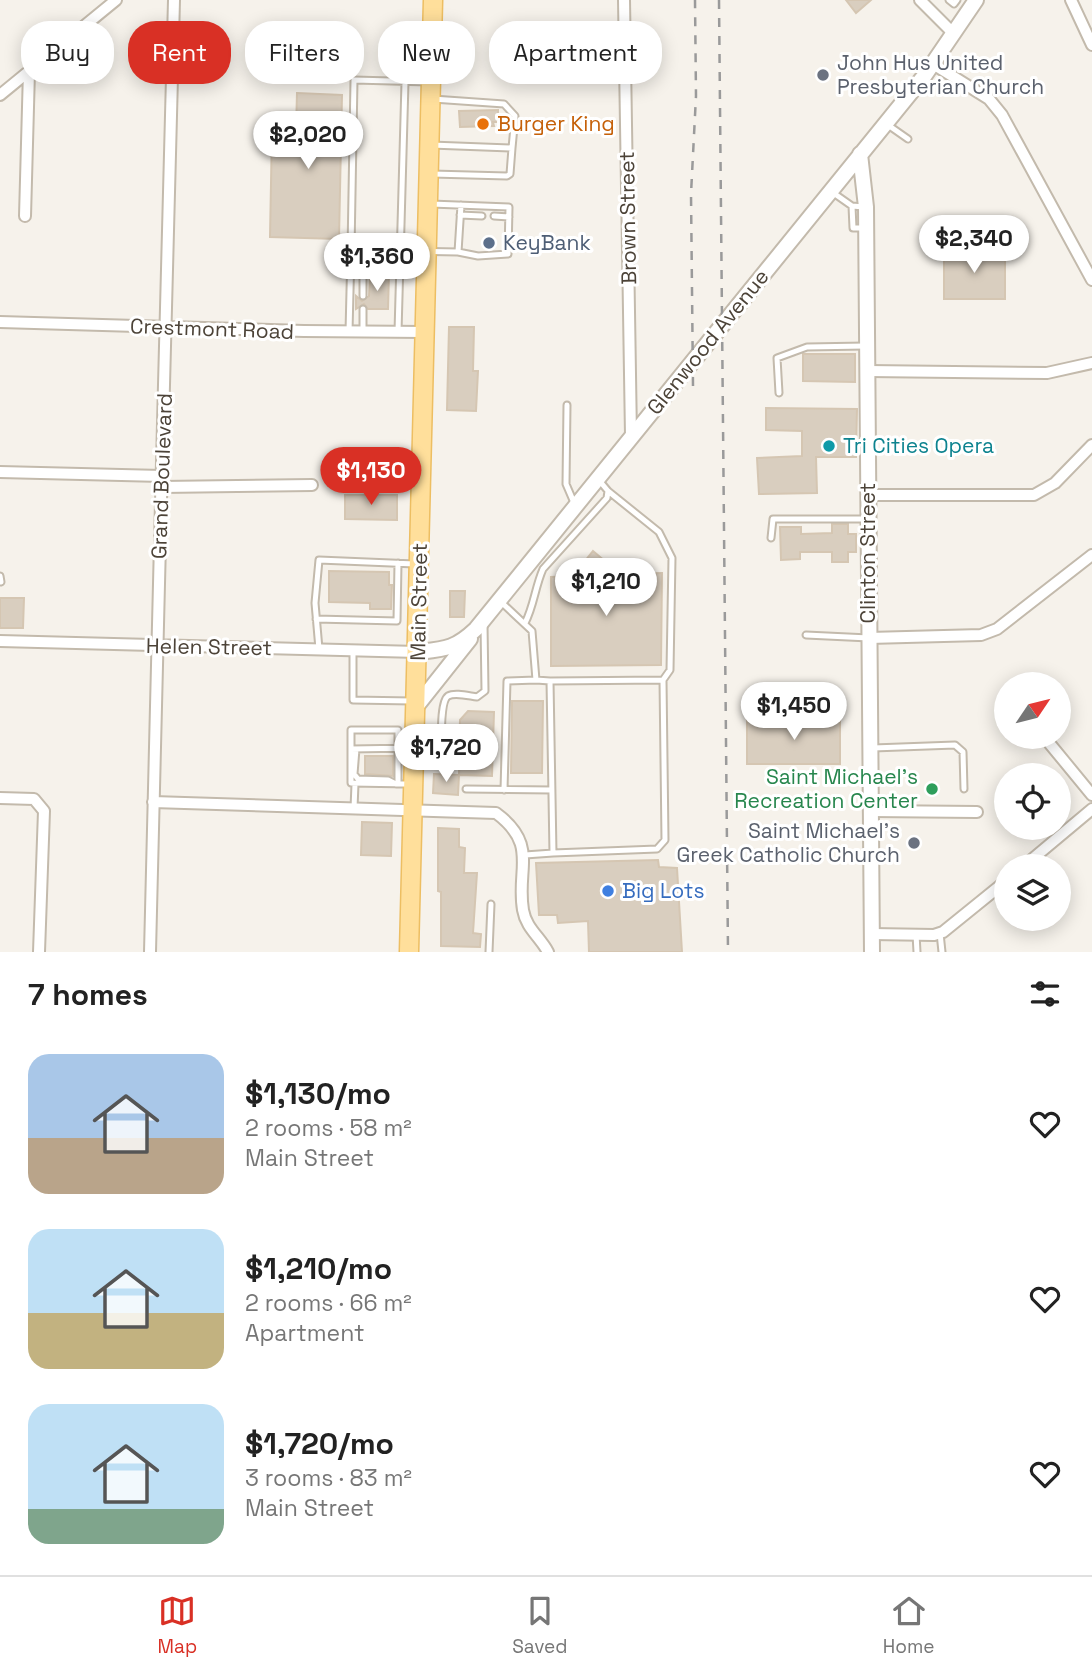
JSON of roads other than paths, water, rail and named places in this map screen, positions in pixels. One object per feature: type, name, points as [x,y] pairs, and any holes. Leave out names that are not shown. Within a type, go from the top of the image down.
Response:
[{"type":"main road","name":"Main Street","points":[[409,952],[413,810],[403,784],[416,704],[418,652],[433,0]]},
{"type":"street","points":[[90,21],[116,0]]},
{"type":"street","name":"Grand Boulevard","points":[[150,952],[174,0]]},
{"type":"street","name":"Brown Street","points":[[624,0],[631,436]]},
{"type":"street","name":"Glenwood Avenue","points":[[418,652],[453,647],[462,643],[480,624],[933,64],[976,0]]},
{"type":"street","points":[[1071,0],[1092,45]]},
{"type":"street","points":[[927,2],[953,33]]},
{"type":"street","points":[[933,64],[989,99],[1002,115],[1091,275]]},
{"type":"street","points":[[0,95],[21,78]]},
{"type":"street","points":[[26,216],[29,84]]},
{"type":"street","name":"Clinton Street","points":[[860,153],[859,207],[866,228],[868,346],[872,952]]},
{"type":"street","name":"Crestmont Road","points":[[0,322],[425,332]]},
{"type":"street","points":[[868,371],[1047,373],[1092,363]]},
{"type":"street","points":[[867,495],[1034,495],[1055,483],[1092,445]]},
{"type":"street","points":[[0,472],[162,481],[312,485]]},
{"type":"street","points":[[869,638],[981,635],[997,629],[1092,555]]},
{"type":"street","points":[[416,704],[459,655],[480,624]]},
{"type":"street","name":"Helen Street","points":[[0,641],[418,652]]},
{"type":"street","points":[[1054,749],[1092,795]]},
{"type":"street","points":[[0,798],[34,799],[44,811],[39,952]]},
{"type":"street","points":[[153,802],[496,813],[513,831],[525,855],[523,909],[527,924],[548,952]]},
{"type":"street","points":[[1038,854],[1092,809]]},
{"type":"street","points":[[871,811],[977,811]]},
{"type":"street","points":[[872,934],[940,933],[994,891]]},
{"type":"lane","points":[[949,0],[954,4],[957,0]]},
{"type":"lane","points":[[349,332],[354,80],[378,81]]},
{"type":"lane","points":[[398,331],[405,84]]},
{"type":"lane","points":[[411,84],[431,91],[504,104],[515,116],[510,174],[429,174]]},
{"type":"lane","points":[[886,123],[908,139]]},
{"type":"lane","points":[[430,145],[512,148]]},
{"type":"lane","points":[[830,191],[859,207]]},
{"type":"lane","points":[[351,250],[458,252],[478,256],[508,254],[509,207],[428,204]]},
{"type":"lane","points":[[458,252],[461,205]]},
{"type":"lane","points":[[460,215],[482,216]]},
{"type":"lane","points":[[494,216],[509,216]]},
{"type":"lane","points":[[363,250],[363,296]]},
{"type":"lane","points":[[363,309],[363,332]]},
{"type":"lane","points":[[779,393],[776,358],[807,347],[868,346]]},
{"type":"lane","points":[[567,405],[566,484],[576,506]]},
{"type":"lane","points":[[525,855],[657,849],[665,841],[663,680],[670,670],[672,558],[659,533],[608,491],[597,478]]},
{"type":"lane","points":[[525,623],[543,569],[602,506],[608,491]]},
{"type":"lane","points":[[771,538],[773,519],[868,519]]},
{"type":"lane","points":[[319,649],[315,603],[319,560],[420,564]]},
{"type":"lane","points":[[316,619],[397,621],[398,564]]},
{"type":"lane","points":[[499,601],[532,631],[536,680]]},
{"type":"lane","points":[[353,749],[409,754],[432,765],[441,758],[442,716],[447,697],[452,694],[477,697],[485,691],[480,624]]},
{"type":"lane","points":[[806,635],[869,638]]},
{"type":"lane","points":[[353,650],[353,700],[416,704]]},
{"type":"lane","points":[[504,790],[507,681],[663,680]]},
{"type":"lane","points":[[550,681],[553,853]]},
{"type":"lane","points":[[403,784],[388,780],[358,779],[354,774],[351,730],[398,730],[409,754]]},
{"type":"lane","points":[[870,748],[955,745],[963,752],[964,789]]},
{"type":"lane","points":[[353,749],[351,783],[403,784]]},
{"type":"lane","points":[[354,808],[355,783]]},
{"type":"lane","points":[[466,789],[552,790]]},
{"type":"lane","points":[[489,952],[491,904]]},
{"type":"lane","points":[[940,933],[942,952]]},
{"type":"lane","points":[[916,934],[917,952]]},
{"type":"railway","points":[[693,386],[691,194],[696,96],[695,0]]},
{"type":"railway","points":[[719,0],[728,952]]},
{"type":"place","name":"John Hus United Presbyterian Church","points":[[823,75]]},
{"type":"place","name":"Burger King","points":[[483,124]]},
{"type":"place","name":"KeyBank","points":[[489,243]]},
{"type":"place","name":"Tri Cities Opera","points":[[829,446]]},
{"type":"place","name":"Saint Michael's Recreation Center","points":[[932,789]]},
{"type":"place","name":"Saint Michael's Greek Catholic Church","points":[[914,843]]},
{"type":"place","name":"Big Lots","points":[[608,891]]}]
